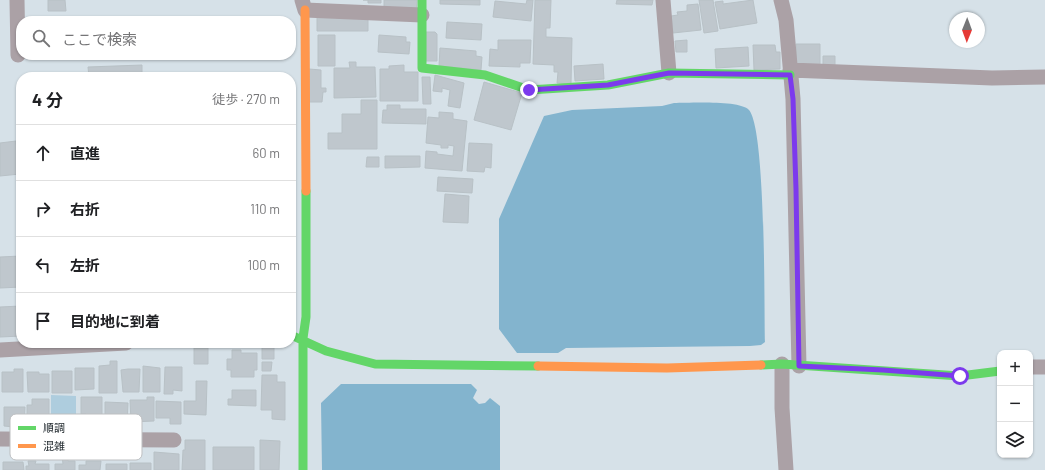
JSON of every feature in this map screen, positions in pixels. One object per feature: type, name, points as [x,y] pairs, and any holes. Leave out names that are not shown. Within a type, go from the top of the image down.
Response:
[{"type":"street","points":[[17,0],[17,16]]},
{"type":"street","points":[[422,0],[422,68],[485,75],[529,90],[608,85],[669,73],[790,73],[992,78],[1045,77]]},
{"type":"street","points":[[662,0],[669,73]]},
{"type":"street","points":[[781,0],[786,20],[793,99],[799,366]]},
{"type":"street","points":[[303,470],[303,338],[306,317],[303,5],[422,15]]},
{"type":"street","points":[[296,336],[303,338],[319,348],[352,359],[375,364],[668,368],[782,364],[960,376],[997,371]]},
{"type":"street","points":[[0,350],[36,348]]},
{"type":"street","points":[[782,364],[782,408],[786,470]]},
{"type":"street","points":[[1033,367],[1045,367]]},
{"type":"street","points":[[0,439],[10,439]]},
{"type":"street","points":[[142,440],[174,440]]},
{"type":"shaded area","points":[[674,103],[725,103],[744,107],[749,110],[755,124],[759,149],[763,220],[765,342],[761,345],[750,346],[566,348],[558,353],[517,353],[499,329],[499,219],[544,116],[572,110],[662,106]]},
{"type":"shaded area","points":[[341,384],[471,384],[477,390],[473,398],[479,404],[485,403],[490,398],[500,406],[500,470],[322,470],[321,403]]},
{"type":"shaded area","points":[[51,395],[76,396],[76,414],[51,414]]},
{"type":"building","points":[[48,0],[65,0],[66,11],[48,11]]},
{"type":"building","points":[[368,0],[381,0],[381,3],[368,3]]},
{"type":"building","points":[[384,0],[417,0],[416,13],[384,11]]},
{"type":"building","points":[[440,0],[480,0],[480,5],[440,4]]},
{"type":"building","points":[[527,0],[533,0],[531,21],[493,17],[495,1],[526,4]]},
{"type":"building","points":[[535,0],[551,0],[550,28],[546,28],[546,37],[572,38],[571,84],[557,83],[558,72],[554,72],[554,65],[533,64]]},
{"type":"building","points":[[617,0],[653,0],[652,5],[616,4]]},
{"type":"building","points":[[699,0],[713,0],[718,31],[704,33]]},
{"type":"building","points":[[753,0],[757,23],[720,29],[715,2],[723,1],[723,4]]},
{"type":"building","points":[[698,4],[701,30],[673,33],[671,16],[678,15],[677,12],[687,11],[687,5]]},
{"type":"building","points":[[317,17],[368,17],[368,31],[317,31]]},
{"type":"building","points":[[447,22],[482,24],[481,40],[446,38]]},
{"type":"building","points":[[426,32],[435,32],[437,34],[437,61],[426,61]]},
{"type":"building","points":[[318,35],[335,35],[335,66],[318,66]]},
{"type":"building","points":[[379,35],[406,37],[406,42],[410,42],[409,54],[378,52]]},
{"type":"building","points":[[498,40],[531,40],[530,63],[520,63],[520,67],[489,66],[490,49],[498,50]]},
{"type":"building","points":[[687,40],[687,52],[676,52],[675,41]]},
{"type":"building","points":[[796,44],[820,44],[820,66],[796,67]]},
{"type":"building","points":[[753,45],[775,45],[776,52],[780,52],[780,69],[754,70]]},
{"type":"building","points":[[748,47],[749,66],[716,68],[715,49]]},
{"type":"building","points":[[440,48],[476,51],[476,56],[482,57],[481,70],[439,66]]},
{"type":"building","points":[[823,56],[835,56],[835,67],[823,67]]},
{"type":"building","points":[[349,62],[356,62],[356,67],[375,67],[376,97],[334,98],[334,68],[350,68]]},
{"type":"building","points":[[603,64],[604,79],[575,81],[574,66]]},
{"type":"building","points":[[142,65],[142,72],[88,72],[88,67]]},
{"type":"building","points":[[404,65],[404,72],[418,72],[418,101],[380,101],[380,69],[389,69],[389,66]]},
{"type":"building","points":[[309,69],[321,70],[321,88],[326,88],[326,92],[323,92],[322,102],[308,102]]},
{"type":"building","points":[[435,75],[464,83],[460,108],[448,106],[450,90],[442,88],[442,92],[433,91]]},
{"type":"building","points":[[422,77],[430,77],[431,104],[423,104]]},
{"type":"building","points":[[484,82],[522,93],[511,130],[474,120]]},
{"type":"building","points":[[361,100],[377,100],[377,149],[328,149],[328,133],[342,133],[342,114],[361,114]]},
{"type":"building","points":[[387,105],[400,105],[400,109],[426,109],[426,124],[382,123],[383,110],[387,110]]},
{"type":"building","points":[[439,112],[453,113],[453,119],[467,121],[462,171],[425,168],[426,151],[453,156],[454,146],[448,145],[448,148],[441,148],[441,145],[426,143],[428,117],[439,118]]},
{"type":"building","points":[[16,141],[16,174],[0,176],[0,143]]},
{"type":"building","points":[[469,143],[492,144],[491,168],[485,167],[484,172],[467,171]]},
{"type":"building","points":[[385,156],[420,156],[420,167],[385,168]]},
{"type":"building","points":[[367,157],[379,157],[379,167],[366,167]]},
{"type":"building","points":[[438,177],[473,179],[472,193],[437,191]]},
{"type":"building","points":[[445,194],[469,196],[468,223],[443,222]]},
{"type":"building","points":[[16,256],[16,287],[0,288],[0,257]]},
{"type":"building","points":[[16,306],[16,336],[0,337],[0,307]]},
{"type":"building","points":[[194,348],[208,348],[208,364],[194,364]]},
{"type":"building","points":[[262,348],[274,348],[274,359],[262,359]]},
{"type":"building","points":[[232,350],[241,350],[241,353],[257,353],[257,370],[254,370],[254,377],[231,377],[231,370],[227,370],[227,359],[232,359]]},
{"type":"building","points":[[110,361],[117,361],[117,393],[99,393],[99,366],[110,365]]},
{"type":"building","points":[[262,362],[272,362],[271,371],[262,371]]},
{"type":"building","points":[[143,366],[160,368],[160,392],[143,392]]},
{"type":"building","points":[[165,367],[182,367],[182,391],[173,390],[173,394],[164,394]]},
{"type":"building","points":[[75,368],[94,368],[94,389],[75,390]]},
{"type":"building","points":[[14,369],[23,369],[23,392],[2,392],[2,372],[14,372]]},
{"type":"building","points":[[140,369],[139,392],[123,392],[121,370]]},
{"type":"building","points":[[52,371],[72,371],[72,393],[52,393]]},
{"type":"building","points":[[27,372],[49,374],[49,392],[28,392]]},
{"type":"building","points":[[262,375],[277,375],[277,382],[285,382],[285,420],[272,419],[272,410],[261,410]]},
{"type":"building","points":[[196,381],[207,381],[206,415],[184,414],[184,401],[196,401]]},
{"type":"building","points":[[232,390],[256,390],[256,406],[228,405],[228,399],[232,399]]},
{"type":"building","points":[[81,397],[102,397],[102,414],[81,414]]},
{"type":"building","points":[[147,397],[154,397],[154,421],[142,422],[142,414],[131,414],[130,400],[147,400]]},
{"type":"building","points":[[32,399],[49,399],[49,414],[27,414],[27,405],[32,405]]},
{"type":"building","points":[[156,401],[181,402],[181,424],[170,424],[170,418],[156,418]]},
{"type":"building","points":[[105,402],[128,403],[128,414],[105,414]]},
{"type":"building","points":[[4,407],[25,407],[25,414],[10,414],[10,427],[4,426]]},
{"type":"building","points":[[185,440],[205,440],[205,470],[182,470]]},
{"type":"building","points":[[260,440],[280,441],[279,470],[260,470]]},
{"type":"building","points":[[213,447],[254,447],[254,470],[213,470]]},
{"type":"building","points":[[154,452],[179,454],[179,470],[154,470]]},
{"type":"building","points":[[62,460],[75,461],[75,470],[55,470],[55,464],[63,464]]},
{"type":"building","points":[[28,461],[36,461],[35,464],[49,464],[49,470],[26,470],[26,466],[29,466]]},
{"type":"building","points":[[86,461],[101,461],[100,470],[79,470],[79,465],[86,465]]},
{"type":"building","points":[[3,462],[23,462],[24,470],[3,470]]},
{"type":"building","points":[[130,463],[151,463],[151,470],[130,470]]},
{"type":"building","points":[[106,464],[127,464],[127,470],[106,470]]},
{"type":"traffic: fast","points":[[422,0],[422,68],[485,75],[529,90],[608,85],[669,73],[790,75]]},
{"type":"traffic: fast","points":[[303,470],[303,338],[306,317],[306,191]]},
{"type":"traffic: fast","points":[[296,337],[326,351],[375,364],[538,366]]},
{"type":"traffic: fast","points":[[761,365],[782,364],[960,376],[997,371]]},
{"type":"traffic: slow","points":[[305,10],[306,191]]},
{"type":"traffic: slow","points":[[538,366],[667,368],[761,365]]},
{"type":"route","points":[[529,90],[608,85],[669,73],[790,75],[793,99],[796,189],[799,366],[883,370],[960,376]]}]
